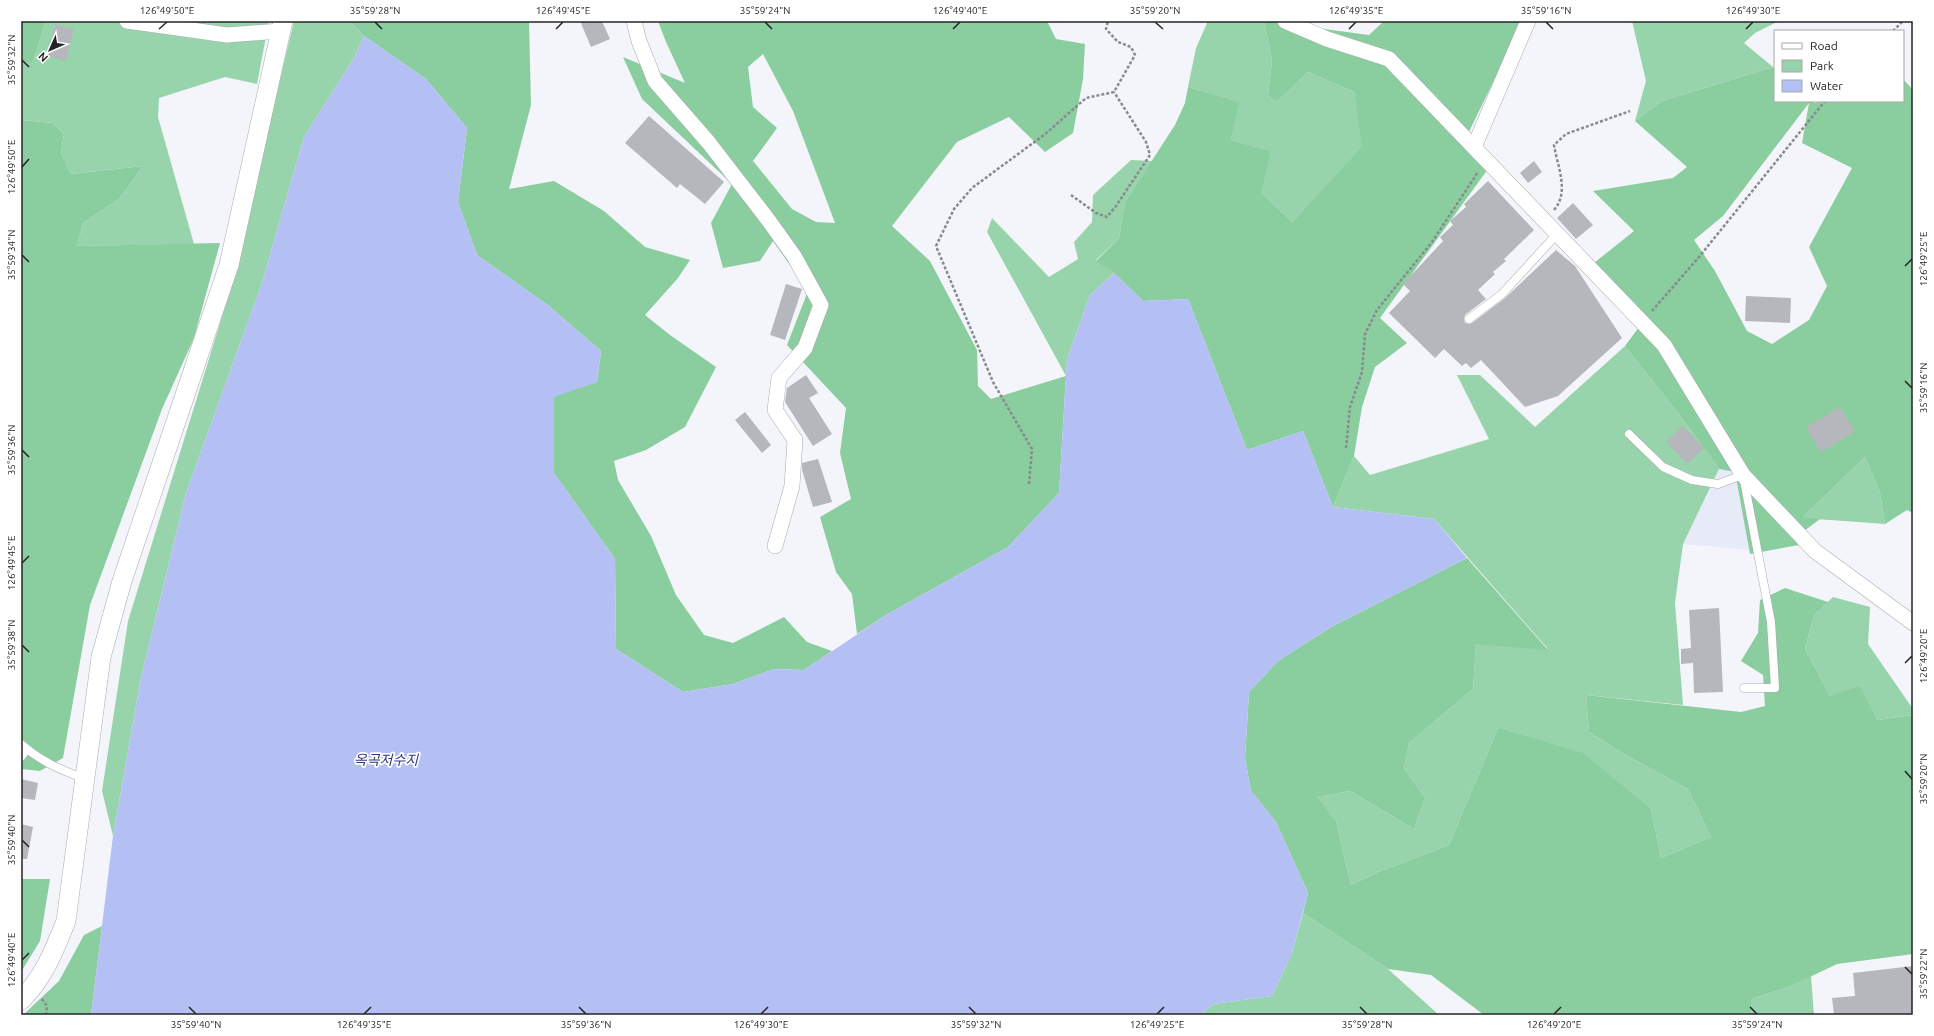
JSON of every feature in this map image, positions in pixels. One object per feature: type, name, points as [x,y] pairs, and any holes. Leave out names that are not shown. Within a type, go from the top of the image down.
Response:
[{"type":"street","points":[[21,1000],[34,988],[51,961],[66,921],[101,657],[122,581],[229,265],[281,26],[227,35],[126,21]]},
{"type":"street","points":[[634,21],[639,42],[655,81],[709,143],[769,221],[794,256],[821,305],[805,348],[779,378],[775,410],[795,440],[792,486],[775,546]]},
{"type":"street","points":[[1285,21],[1327,39],[1389,59],[1664,345],[1743,475],[1815,551],[1913,623]]},
{"type":"street","points":[[1474,147],[1528,21]]},
{"type":"lane","points":[[1469,319],[1502,294],[1557,234]]},
{"type":"lane","points":[[1629,434],[1663,467],[1692,480],[1718,484],[1743,475],[1771,622],[1775,688],[1744,688]]},
{"type":"lane","points":[[21,758],[24,747],[55,768],[85,779]]},
{"type":"path","points":[[1029,484],[1032,449],[992,382],[936,246],[954,209],[972,188],[1044,135],[1086,98],[1114,92],[1135,55],[1131,47],[1118,42],[1106,29],[1108,21]]},
{"type":"path","points":[[1894,30],[1903,21]]},
{"type":"path","points":[[1071,195],[1096,213],[1107,217],[1150,155],[1146,142],[1114,92]]},
{"type":"path","points":[[1642,322],[1699,257],[1824,102]]},
{"type":"path","points":[[1544,220],[1559,205],[1562,185],[1554,145],[1566,134],[1630,111]]},
{"type":"path","points":[[1346,448],[1350,407],[1362,372],[1365,334],[1377,310],[1432,242],[1485,159]]},
{"type":"shaded area","points":[[1719,469],[1735,472],[1750,550],[1683,544]]},
{"type":"green space","points":[[21,21],[46,21],[33,62],[21,62]]},
{"type":"green space","points":[[46,21],[269,21],[257,84],[225,77],[159,98],[158,117],[194,244],[77,246],[83,223],[120,198],[143,166],[71,174],[61,152],[64,134],[53,123],[21,120],[21,62],[33,62]]},
{"type":"green space","points":[[294,21],[350,21],[364,36],[354,58],[304,137],[261,286],[186,493],[141,678],[113,836],[102,791],[128,621],[229,294]]},
{"type":"green space","points":[[350,21],[529,21],[531,105],[509,189],[554,181],[604,211],[645,247],[690,260],[678,278],[645,315],[670,335],[716,367],[685,427],[646,450],[614,461],[618,480],[651,536],[676,595],[704,635],[733,643],[784,617],[807,642],[832,651],[804,670],[774,669],[733,684],[683,692],[616,649],[615,559],[554,473],[554,396],[597,382],[601,351],[549,306],[477,255],[458,202],[467,128],[426,79],[364,36]]},
{"type":"green space","points":[[658,21],[1013,21],[1014,23],[1017,21],[1047,21],[1056,39],[1085,44],[1083,79],[1073,133],[1045,152],[1009,117],[957,142],[892,226],[930,261],[977,350],[978,386],[991,399],[1066,376],[1059,493],[1008,547],[886,615],[857,634],[852,594],[836,572],[820,517],[851,499],[840,453],[846,408],[787,345],[808,291],[773,241],[760,261],[723,268],[711,223],[732,184],[642,99],[623,57],[685,83]],"holes":[[[763,54],[793,111],[835,223],[816,222],[792,209],[753,161],[777,128],[753,107],[748,67]]]},
{"type":"green space","points":[[1208,21],[1264,21],[1272,60],[1268,96],[1277,102],[1308,72],[1354,92],[1363,147],[1292,222],[1262,193],[1269,151],[1231,140],[1238,102],[1188,87],[1196,48]]},
{"type":"green space","points":[[1264,21],[1369,35],[1384,21],[1523,21],[1463,144],[1488,169],[1380,318],[1407,343],[1375,367],[1362,407],[1354,456],[1333,507],[1303,431],[1247,450],[1188,299],[1143,301],[1114,273],[1096,261],[1119,238],[1125,202],[1175,125],[1185,103],[1188,87],[1239,102],[1231,140],[1270,151],[1262,193],[1292,222],[1362,147],[1354,92],[1308,72],[1277,102],[1268,96],[1272,60]]},
{"type":"green space","points":[[1632,21],[1779,21],[1755,33],[1744,43],[1773,67],[1662,101],[1635,121],[1646,81]]},
{"type":"green space","points":[[1773,67],[1774,102],[1904,102],[1904,80],[1913,90],[1913,513],[1907,510],[1885,524],[1880,493],[1865,457],[1803,517],[1820,519],[1804,531],[1799,545],[1750,554],[1735,472],[1719,469],[1681,417],[1625,346],[1639,327],[1594,263],[1634,231],[1593,191],[1673,178],[1687,167],[1635,121],[1662,101]],"holes":[[[1809,103],[1802,143],[1852,168],[1809,247],[1827,286],[1809,320],[1772,344],[1747,331],[1715,271],[1694,240],[1723,216]]]},
{"type":"green space","points":[[21,120],[53,123],[64,134],[61,152],[71,174],[143,166],[120,198],[83,223],[77,246],[220,243],[194,338],[162,409],[90,605],[63,758],[40,771],[21,769]]},
{"type":"green space","points":[[1131,160],[1152,161],[1125,202],[1119,238],[1096,260],[1114,273],[1090,295],[1067,359],[1066,376],[987,232],[992,218],[1049,277],[1078,259],[1074,242],[1092,222],[1093,195]]},
{"type":"green space","points":[[1625,346],[1681,417],[1719,469],[1683,544],[1675,603],[1683,705],[1586,695],[1589,732],[1622,753],[1688,789],[1711,837],[1661,858],[1651,809],[1498,728],[1449,845],[1378,872],[1351,885],[1336,821],[1316,797],[1350,791],[1414,829],[1425,798],[1404,768],[1409,743],[1473,689],[1476,643],[1548,649],[1434,519],[1333,507],[1354,456],[1370,475],[1489,439],[1457,375],[1480,375],[1535,427]]},
{"type":"green space","points":[[1865,457],[1880,493],[1885,524],[1802,518]]},
{"type":"green space","points":[[1467,558],[1548,650],[1476,644],[1473,689],[1409,743],[1404,768],[1425,798],[1414,829],[1350,791],[1317,797],[1336,821],[1351,885],[1378,872],[1449,845],[1498,728],[1583,753],[1651,809],[1661,858],[1711,837],[1688,789],[1622,753],[1589,732],[1586,695],[1741,712],[1765,706],[1763,675],[1741,661],[1758,633],[1760,600],[1785,588],[1828,602],[1814,615],[1805,649],[1830,696],[1860,686],[1877,720],[1913,715],[1913,954],[1837,964],[1789,987],[1751,999],[1751,1015],[1484,1015],[1431,975],[1388,969],[1303,913],[1308,893],[1276,822],[1251,791],[1245,758],[1249,692],[1278,661],[1331,627]]},
{"type":"green space","points":[[1833,597],[1870,607],[1868,644],[1913,709],[1913,715],[1877,720],[1830,696],[1805,649],[1814,615]]},
{"type":"green space","points":[[21,879],[50,879],[40,941],[21,972]]},
{"type":"green space","points":[[1303,913],[1388,969],[1439,1015],[1201,1015],[1213,1004],[1272,996],[1292,953]]},
{"type":"green space","points":[[102,926],[91,1015],[23,1015],[59,981],[84,935]]},
{"type":"green space","points":[[1811,976],[1814,1015],[1751,1015],[1751,999],[1789,987]]},
{"type":"water","name":"옥곡저수지","points":[[364,36],[426,79],[467,128],[458,202],[477,255],[549,306],[601,351],[597,382],[554,397],[554,473],[615,559],[616,649],[683,692],[733,684],[774,669],[804,670],[886,615],[1008,547],[1059,493],[1067,359],[1090,295],[1114,273],[1143,301],[1188,299],[1247,450],[1303,431],[1333,507],[1434,519],[1467,558],[1331,627],[1278,661],[1249,692],[1245,758],[1251,791],[1276,822],[1308,893],[1292,953],[1272,996],[1213,1004],[1201,1015],[91,1015],[113,836],[141,678],[186,493],[261,286],[304,137],[354,58]]},
{"type":"building","points":[[580,21],[602,21],[610,39],[591,47]]},
{"type":"building","points":[[55,24],[74,29],[66,61],[47,56]]},
{"type":"building","points":[[649,116],[724,182],[705,204],[680,184],[677,188],[625,143]]},
{"type":"building","points":[[1534,161],[1542,172],[1528,183],[1520,173]]},
{"type":"building","points":[[1488,181],[1534,230],[1504,259],[1506,261],[1493,272],[1495,274],[1478,290],[1486,299],[1465,315],[1465,323],[1472,323],[1505,298],[1556,250],[1575,266],[1622,338],[1558,396],[1525,407],[1481,360],[1471,368],[1466,363],[1462,366],[1444,349],[1435,358],[1389,313],[1410,291],[1403,284],[1443,241],[1440,237],[1453,225],[1450,221],[1466,207],[1464,204]]},
{"type":"building","points":[[1573,203],[1593,225],[1576,239],[1557,218]]},
{"type":"building","points":[[786,284],[802,289],[785,340],[770,335]]},
{"type":"building","points":[[1746,296],[1791,298],[1790,323],[1745,321]]},
{"type":"building","points":[[806,375],[818,393],[809,398],[832,434],[813,446],[785,402],[787,388]]},
{"type":"building","points":[[1840,407],[1855,432],[1821,452],[1806,427]]},
{"type":"building","points":[[745,412],[771,445],[762,453],[735,420]]},
{"type":"building","points":[[1683,426],[1704,448],[1687,464],[1666,442]]},
{"type":"building","points":[[818,459],[832,502],[813,507],[802,470],[802,463]]},
{"type":"building","points":[[1719,608],[1723,692],[1694,693],[1693,663],[1681,664],[1681,649],[1691,648],[1689,610]]},
{"type":"building","points":[[21,779],[38,783],[35,800],[21,798]]},
{"type":"building","points":[[21,824],[33,827],[27,859],[21,859]]},
{"type":"building","points":[[1913,966],[1913,1015],[1834,1015],[1832,998],[1855,996],[1853,973]]}]
